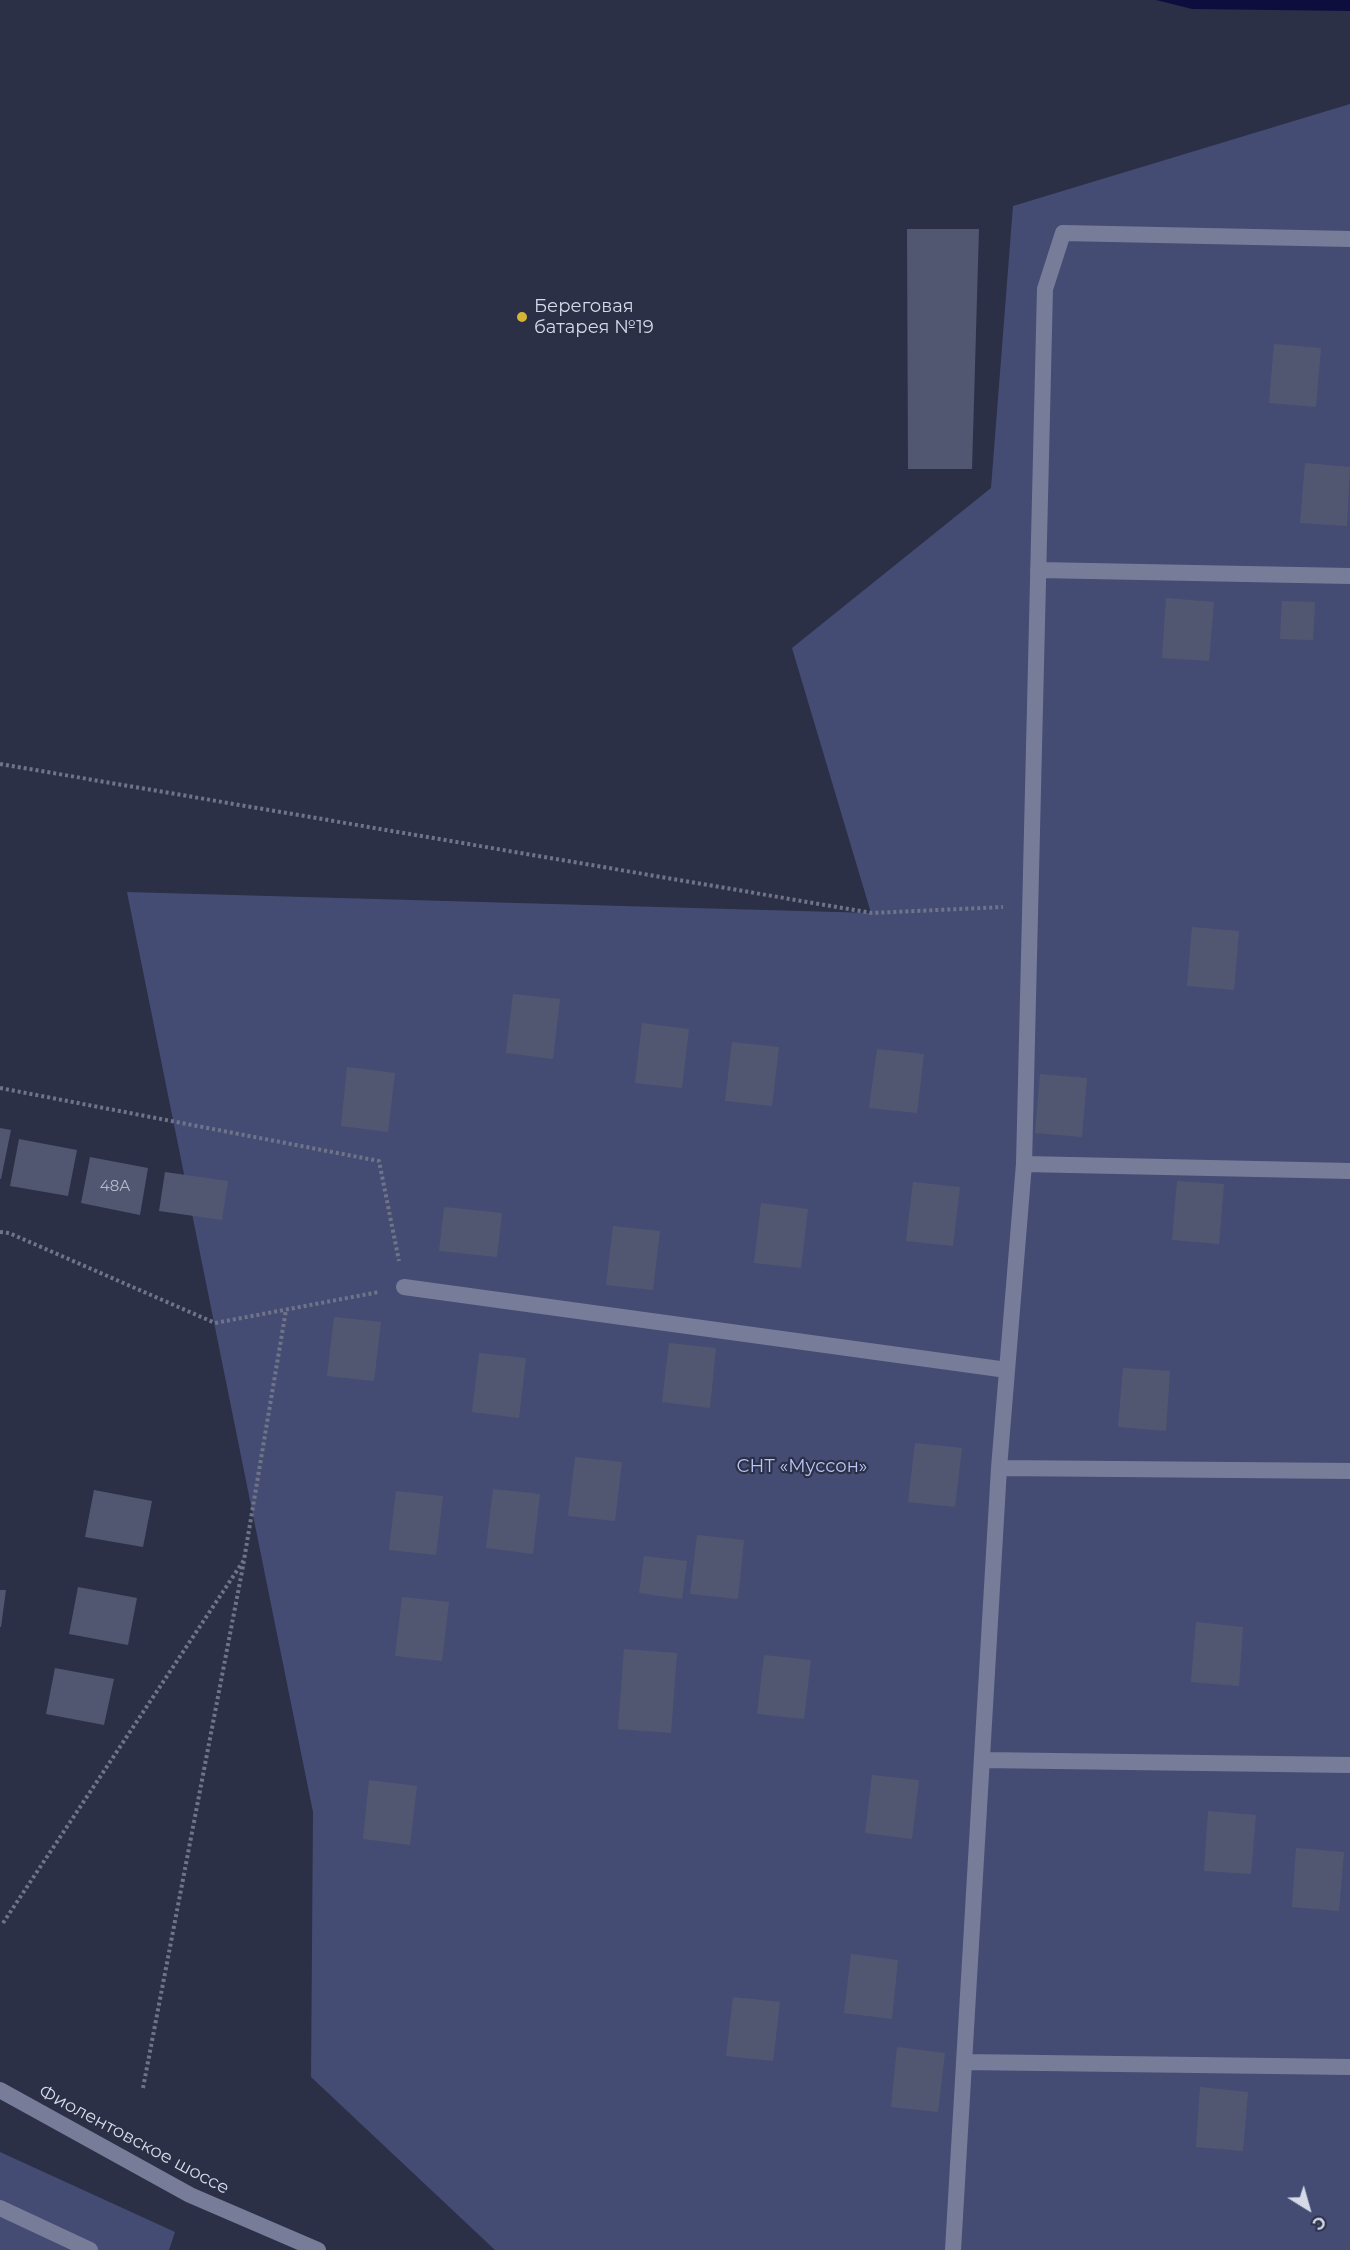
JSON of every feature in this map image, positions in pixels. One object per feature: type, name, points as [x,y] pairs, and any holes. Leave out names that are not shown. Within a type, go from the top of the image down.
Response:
[{"type":"main road","points":[[953,2250],[999,1468],[1024,1164],[1045,289],[1063,233],[1350,239]]},
{"type":"main road","points":[[1038,570],[1350,576]]},
{"type":"main road","points":[[1024,1164],[1350,1171]]},
{"type":"main road","points":[[404,1287],[1007,1370]]},
{"type":"main road","points":[[999,1468],[1350,1471]]},
{"type":"main road","points":[[982,1760],[1350,1765]]},
{"type":"main road","points":[[964,2062],[1350,2067]]},
{"type":"main road","name":"Фиолентовское шоссе","points":[[0,2090],[190,2195],[313,2249]]},
{"type":"main road","points":[[0,2208],[90,2250]]},
{"type":"path","points":[[0,764],[872,913],[1030,906]]},
{"type":"path","points":[[0,1088],[379,1161],[404,1287],[215,1323],[9,1233],[0,1233]]},
{"type":"path","points":[[143,2088],[244,1560],[286,1310]]},
{"type":"path","points":[[3,1923],[244,1560]]},
{"type":"green space","name":"СНТ «Муссон»","points":[[1350,104],[1350,2250],[495,2250],[311,2077],[313,1812],[127,892],[871,913],[792,648],[991,488],[1013,206]]},
{"type":"green space","points":[[0,2152],[175,2232],[169,2250],[0,2250]]},
{"type":"shaded area","points":[[1156,0],[1350,0],[1350,11],[1192,9]]},
{"type":"building","points":[[907,229],[979,229],[972,469],[908,469]]},
{"type":"building","points":[[1274,344],[1321,348],[1316,407],[1269,403]]},
{"type":"building","points":[[1305,463],[1350,467],[1347,526],[1300,523]]},
{"type":"building","points":[[1166,598],[1214,602],[1209,661],[1162,658]]},
{"type":"building","points":[[1282,601],[1315,602],[1313,640],[1280,639]]},
{"type":"building","points":[[1192,927],[1239,931],[1234,990],[1187,986]]},
{"type":"building","points":[[513,994],[560,999],[553,1059],[506,1053]]},
{"type":"building","points":[[642,1023],[689,1029],[682,1088],[635,1083]]},
{"type":"building","points":[[732,1042],[779,1047],[772,1106],[725,1101]]},
{"type":"building","points":[[877,1049],[924,1054],[917,1113],[869,1108]]},
{"type":"building","points":[[347,1067],[395,1073],[388,1132],[341,1126]]},
{"type":"building","points":[[1040,1074],[1087,1078],[1082,1137],[1035,1133]]},
{"type":"building","points":[[0,1128],[11,1130],[1,1179],[0,1179]]},
{"type":"building","points":[[19,1139],[77,1150],[68,1196],[10,1186]]},
{"type":"building","points":[[90,1157],[148,1168],[140,1215],[81,1203]]},
{"type":"building","points":[[165,1172],[228,1181],[222,1220],[159,1211]]},
{"type":"building","points":[[1177,1181],[1224,1184],[1219,1244],[1172,1240]]},
{"type":"building","points":[[913,1182],[960,1187],[953,1246],[906,1241]]},
{"type":"building","points":[[761,1203],[808,1209],[801,1268],[754,1263]]},
{"type":"building","points":[[444,1207],[502,1213],[497,1257],[439,1251]]},
{"type":"building","points":[[613,1226],[660,1231],[653,1290],[606,1285]]},
{"type":"building","points":[[334,1317],[381,1322],[374,1381],[327,1376]]},
{"type":"building","points":[[669,1343],[716,1348],[710,1408],[662,1402]]},
{"type":"building","points":[[479,1353],[526,1358],[519,1418],[472,1412]]},
{"type":"building","points":[[1123,1368],[1170,1371],[1166,1431],[1118,1427]]},
{"type":"building","points":[[915,1443],[962,1448],[955,1507],[908,1502]]},
{"type":"building","points":[[575,1457],[622,1462],[615,1521],[568,1516]]},
{"type":"building","points":[[493,1489],[540,1494],[533,1554],[486,1548]]},
{"type":"building","points":[[94,1490],[152,1501],[143,1547],[85,1537]]},
{"type":"building","points":[[396,1491],[443,1496],[436,1555],[389,1550]]},
{"type":"building","points":[[697,1535],[744,1540],[738,1599],[690,1594]]},
{"type":"building","points":[[644,1556],[687,1561],[682,1599],[639,1593]]},
{"type":"building","points":[[78,1587],[137,1598],[128,1645],[69,1634]]},
{"type":"building","points":[[0,1590],[6,1590],[1,1627],[0,1627]]},
{"type":"building","points":[[402,1597],[449,1602],[442,1661],[395,1656]]},
{"type":"building","points":[[1196,1622],[1243,1627],[1239,1686],[1191,1682]]},
{"type":"building","points":[[624,1649],[677,1653],[671,1733],[618,1729]]},
{"type":"building","points":[[764,1655],[811,1660],[804,1719],[757,1714]]},
{"type":"building","points":[[55,1668],[114,1679],[104,1725],[46,1714]]},
{"type":"building","points":[[872,1775],[919,1780],[912,1839],[865,1833]]},
{"type":"building","points":[[369,1780],[417,1786],[410,1845],[363,1839]]},
{"type":"building","points":[[1208,1811],[1256,1815],[1251,1874],[1204,1871]]},
{"type":"building","points":[[1296,1848],[1344,1852],[1339,1911],[1292,1907]]},
{"type":"building","points":[[851,1954],[898,1960],[892,2019],[844,2013]]},
{"type":"building","points":[[733,1997],[780,2002],[773,2061],[726,2056]]},
{"type":"building","points":[[897,2047],[945,2053],[938,2112],[891,2107]]},
{"type":"building","points":[[1200,2087],[1248,2092],[1243,2151],[1196,2147]]},
{"type":"place","name":"Береговая батарея №19","points":[[522,317]]}]
